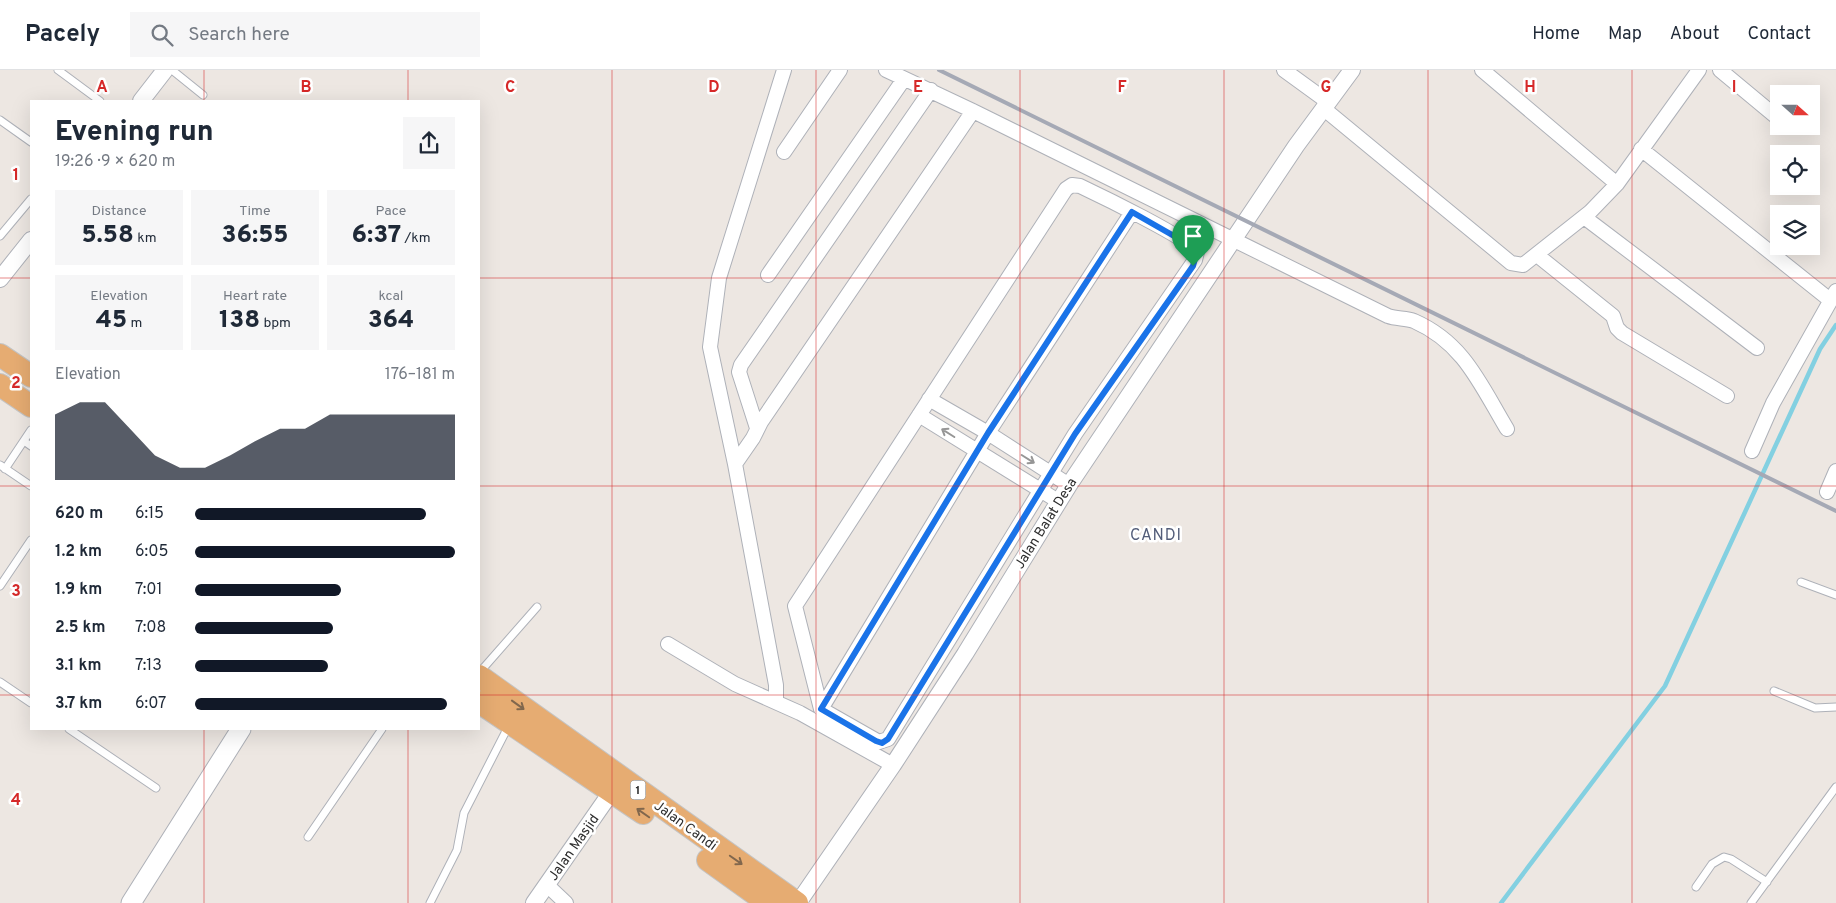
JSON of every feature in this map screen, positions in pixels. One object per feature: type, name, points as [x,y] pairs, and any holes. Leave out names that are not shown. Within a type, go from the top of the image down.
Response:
[{"type":"highway","points":[[0,355],[30,375]]},
{"type":"highway","points":[[0,385],[30,405]]},
{"type":"highway","name":"Jalan Candi","points":[[480,676],[798,903]]},
{"type":"highway","name":"Jalan Candi","points":[[480,703],[612,791],[762,901]]},
{"type":"main road","points":[[131,903],[240,730]]},
{"type":"street","points":[[142,100],[166,70]]},
{"type":"street","points":[[778,703],[739,459],[710,347],[714,303],[719,278],[784,70]]},
{"type":"street","points":[[784,152],[840,70]]},
{"type":"street","points":[[886,70],[931,90],[1388,316],[1411,320],[1436,332],[1454,346],[1467,361],[1507,429]]},
{"type":"street","points":[[1284,70],[1511,263],[1522,265],[1584,217],[1616,184],[1699,70]]},
{"type":"street","name":"Jalan Balat Desa","points":[[798,903],[893,765],[965,654],[1058,501],[1296,146],[1352,70]]},
{"type":"street","points":[[1482,70],[1616,184]]},
{"type":"street","points":[[1720,70],[1770,112]]},
{"type":"street","points":[[768,275],[904,78]]},
{"type":"street","points":[[755,433],[739,372],[741,365],[931,90]]},
{"type":"street","points":[[739,459],[973,111]]},
{"type":"street","points":[[1641,149],[1833,295],[1773,403],[1752,451]]},
{"type":"street","points":[[1072,185],[1080,186],[1132,212],[1195,248],[1197,252],[1195,260],[1075,434],[886,742],[876,741],[821,709],[795,606],[1069,187],[1072,185]]},
{"type":"street","points":[[821,709],[988,433],[1132,212]]},
{"type":"street","points":[[1584,217],[1756,348]]},
{"type":"street","points":[[0,279],[30,241]]},
{"type":"street","points":[[1536,255],[1613,316],[1617,328],[1622,334],[1727,396]]},
{"type":"street","points":[[929,399],[988,433],[1069,485]]},
{"type":"street","points":[[919,415],[1058,501]]},
{"type":"street","points":[[1827,492],[1836,471]]},
{"type":"street","points":[[668,644],[735,684],[800,713],[893,765]]},
{"type":"street","name":"Jalan Masjid","points":[[534,903],[612,791]]},
{"type":"street","points":[[547,885],[566,903]]},
{"type":"lane","points":[[58,70],[99,100]]},
{"type":"lane","points":[[172,70],[203,95]]},
{"type":"lane","points":[[0,120],[30,141]]},
{"type":"lane","points":[[0,236],[30,200]]},
{"type":"lane","points":[[30,432],[3,467],[30,485]]},
{"type":"lane","points":[[24,441],[30,445]]},
{"type":"lane","points":[[0,586],[30,541]]},
{"type":"lane","points":[[1800,582],[1836,595]]},
{"type":"lane","points":[[480,674],[537,608]]},
{"type":"lane","points":[[0,682],[30,702]]},
{"type":"lane","points":[[1774,691],[1815,708],[1836,707]]},
{"type":"lane","points":[[430,903],[457,850],[464,813],[511,722]]},
{"type":"lane","points":[[70,730],[156,788]]},
{"type":"lane","points":[[308,837],[381,730]]},
{"type":"lane","points":[[1750,903],[1836,787]]},
{"type":"lane","points":[[1696,887],[1712,864],[1724,857],[1731,859],[1767,882]]},
{"type":"waterway","points":[[1501,903],[1665,686],[1820,349],[1836,325]]},
{"type":"railway","points":[[939,70],[1836,511]]},
{"type":"district","name":"CANDI","points":[[1156,534]]},
{"type":"route","points":[[1132,212],[1195,248],[1197,252],[1193,266],[1075,434],[886,742],[876,741],[821,709],[988,433],[1132,212]]}]
